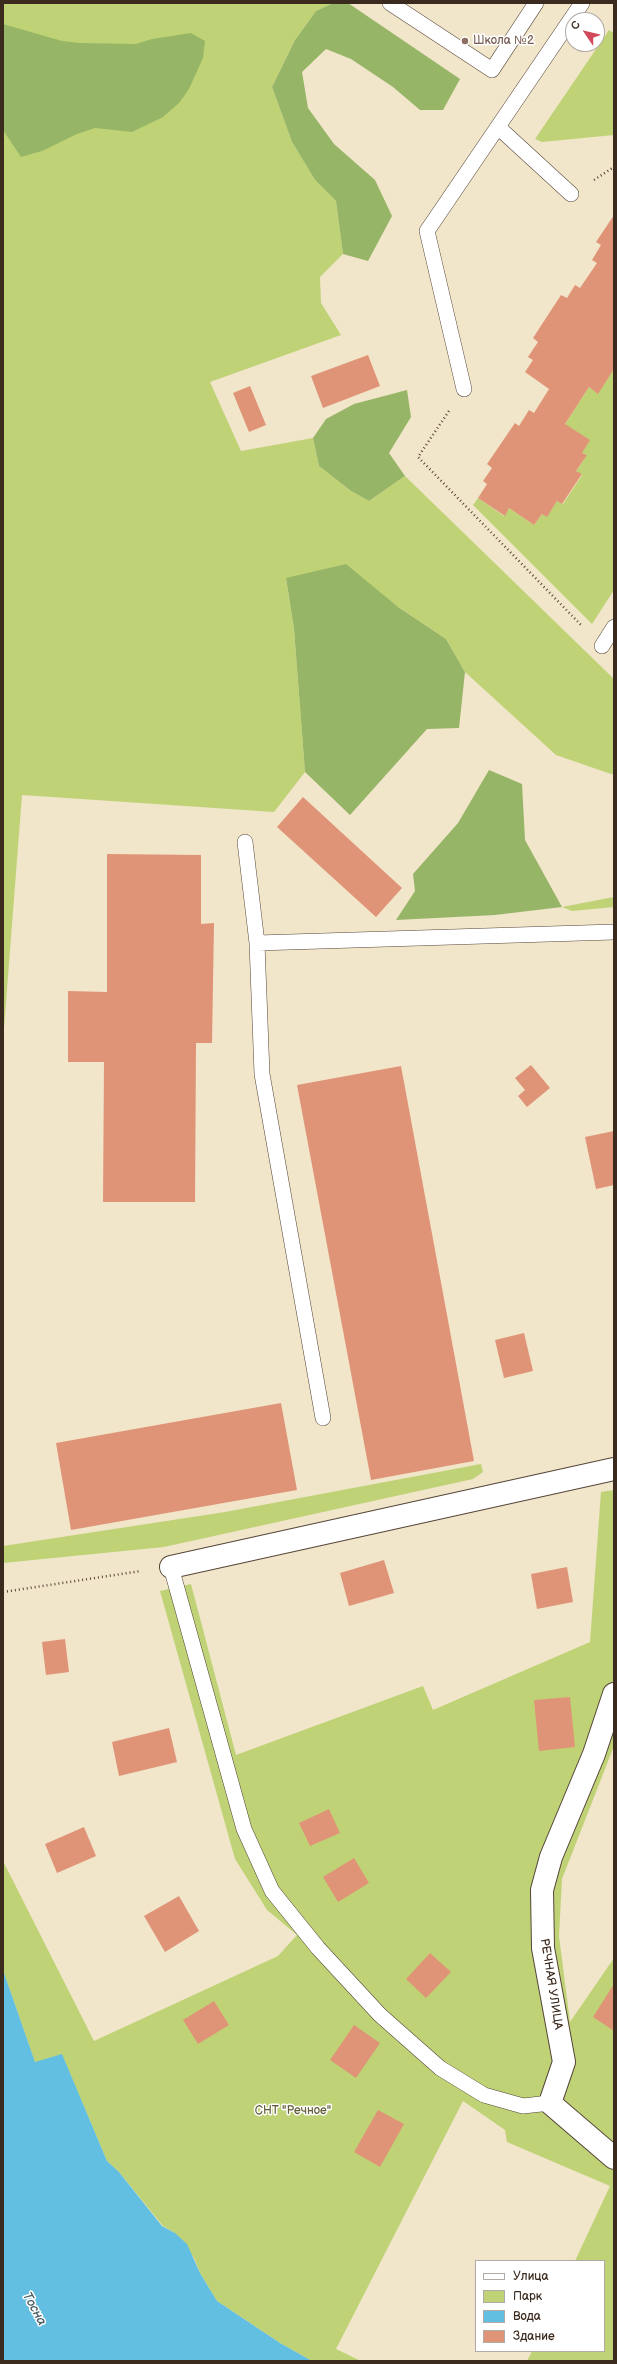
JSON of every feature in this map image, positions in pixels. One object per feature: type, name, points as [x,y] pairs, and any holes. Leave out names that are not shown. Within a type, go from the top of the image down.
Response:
[{"type":"street","points":[[171,1567],[614,1469]]},
{"type":"street","name":"РЕЧНАЯ УЛИЦА","points":[[550,2103],[564,2062],[543,1948],[542,1890],[550,1857],[594,1754],[614,1694]]},
{"type":"street","points":[[550,2103],[614,2158]]},
{"type":"lane","points":[[390,3],[492,70],[536,3]]},
{"type":"lane","points":[[464,389],[427,231],[582,3]]},
{"type":"lane","points":[[498,127],[571,194]]},
{"type":"lane","points":[[602,646],[614,627]]},
{"type":"lane","points":[[245,842],[257,943],[262,1074],[323,1418]]},
{"type":"lane","points":[[257,943],[614,932]]},
{"type":"lane","points":[[171,1567],[244,1829],[272,1891],[318,1948],[380,2015],[440,2068],[484,2095],[523,2106],[550,2103]]},
{"type":"path","points":[[464,389],[418,457],[602,646]]},
{"type":"path","points":[[3,1592],[171,1567]]},
{"type":"green space","points":[[3,3],[333,3],[316,11],[295,40],[272,87],[292,142],[315,180],[336,201],[343,254],[320,277],[321,303],[341,335],[210,382],[241,451],[313,438],[319,466],[351,491],[369,501],[405,476],[614,679],[614,775],[556,755],[465,672],[446,639],[398,607],[286,579],[294,629],[305,772],[274,812],[22,795],[3,1041]]},
{"type":"green space","points":[[333,3],[348,3],[460,79],[443,110],[420,110],[393,87],[351,59],[326,49],[302,72],[308,108],[334,144],[375,180],[392,216],[368,261],[343,254],[336,201],[315,180],[292,142],[272,87],[295,40],[316,11]]},
{"type":"green space","points":[[3,24],[62,41],[80,43],[136,44],[152,39],[191,33],[205,41],[203,58],[189,89],[179,103],[163,117],[132,132],[95,128],[77,134],[42,151],[21,157],[3,130]]},
{"type":"green space","points":[[609,30],[614,33],[614,135],[542,142],[535,139],[594,52],[605,52],[605,36]]},
{"type":"green space","points":[[614,369],[614,590],[592,624],[473,505],[478,498],[504,516],[509,508],[534,525],[542,514],[547,516],[557,501],[563,504],[582,475],[576,471],[586,456],[582,453],[565,424],[589,387],[598,393]]},
{"type":"green space","points":[[407,390],[411,417],[389,453],[405,476],[369,501],[351,491],[319,466],[313,438],[326,419],[354,404]]},
{"type":"green space","points":[[346,564],[398,607],[446,639],[465,672],[459,728],[427,729],[350,815],[305,772],[294,629],[286,578]]},
{"type":"green space","points":[[489,770],[522,784],[525,840],[562,907],[495,915],[396,920],[415,891],[413,874],[458,823]]},
{"type":"green space","points":[[614,897],[614,907],[572,911],[562,907]]},
{"type":"green space","points":[[481,1464],[483,1472],[473,1479],[164,1547],[3,1563],[3,1546],[225,1512]]},
{"type":"green space","name":"СНТ \"Речное\"","points":[[614,1490],[614,1746],[562,1879],[559,1936],[570,2022],[614,1958],[614,2361],[527,2361],[532,2352],[605,2352],[605,2260],[575,2260],[610,2186],[507,2142],[505,2130],[463,2101],[336,2349],[361,2361],[312,2361],[280,2343],[217,2301],[200,2273],[194,2258],[175,2233],[163,2226],[119,2172],[107,2161],[62,2055],[35,2063],[3,1970],[3,1861],[94,2041],[278,1956],[297,1935],[267,1910],[235,1859],[160,1591],[191,1584],[236,1755],[423,1686],[433,1710],[590,1642],[601,1492]]},
{"type":"water","name":"Тосна","points":[[3,1970],[35,2062],[62,2054],[107,2161],[119,2172],[162,2226],[175,2233],[187,2244],[200,2273],[217,2301],[280,2343],[312,2361],[3,2361]]},
{"type":"building","points":[[614,215],[614,369],[598,394],[589,387],[565,424],[590,440],[582,453],[587,455],[576,471],[582,474],[562,504],[557,501],[547,517],[542,514],[534,525],[509,508],[505,516],[478,498],[487,484],[483,481],[492,468],[487,464],[515,423],[519,426],[529,410],[534,413],[549,389],[525,372],[533,360],[528,357],[538,342],[533,338],[561,295],[567,298],[575,285],[580,288],[597,263],[592,260],[601,245],[596,242]]},
{"type":"building","points":[[368,355],[380,386],[323,408],[311,376]]},
{"type":"building","points":[[250,386],[266,425],[249,432],[233,393]]},
{"type":"building","points":[[303,797],[402,888],[376,917],[277,827]]},
{"type":"building","points":[[107,854],[201,855],[201,924],[214,923],[212,1043],[196,1043],[195,1202],[103,1202],[104,1062],[68,1062],[68,991],[107,992]]},
{"type":"building","points":[[531,1065],[550,1088],[527,1107],[518,1096],[525,1090],[515,1078]]},
{"type":"building","points":[[401,1066],[474,1461],[371,1480],[297,1085]]},
{"type":"building","points":[[614,1131],[614,1185],[596,1189],[585,1137]]},
{"type":"building","points":[[524,1333],[533,1371],[504,1378],[495,1340]]},
{"type":"building","points":[[281,1403],[297,1490],[71,1530],[56,1443]]},
{"type":"building","points":[[384,1560],[394,1593],[349,1606],[340,1573]]},
{"type":"building","points":[[567,1567],[573,1602],[537,1609],[531,1574]]},
{"type":"building","points":[[65,1639],[69,1672],[46,1675],[42,1642]]},
{"type":"building","points":[[570,1697],[575,1747],[539,1751],[534,1700]]},
{"type":"building","points":[[169,1728],[177,1762],[119,1776],[112,1742]]},
{"type":"building","points":[[329,1809],[340,1833],[310,1846],[299,1823]]},
{"type":"building","points":[[84,1827],[96,1856],[57,1873],[45,1844]]},
{"type":"building","points":[[354,1858],[369,1883],[338,1902],[323,1877]]},
{"type":"building","points":[[179,1896],[199,1931],[165,1952],[144,1916]]},
{"type":"building","points":[[430,1953],[451,1972],[426,1998],[406,1979]]},
{"type":"building","points":[[614,1984],[614,2031],[593,2017]]},
{"type":"building","points":[[214,2001],[229,2025],[198,2044],[183,2020]]},
{"type":"building","points":[[354,2025],[380,2043],[356,2078],[330,2060]]},
{"type":"building","points":[[378,2110],[404,2124],[380,2167],[354,2152]]},
{"type":"place","name":"Школа №2","points":[[465,41]]}]
